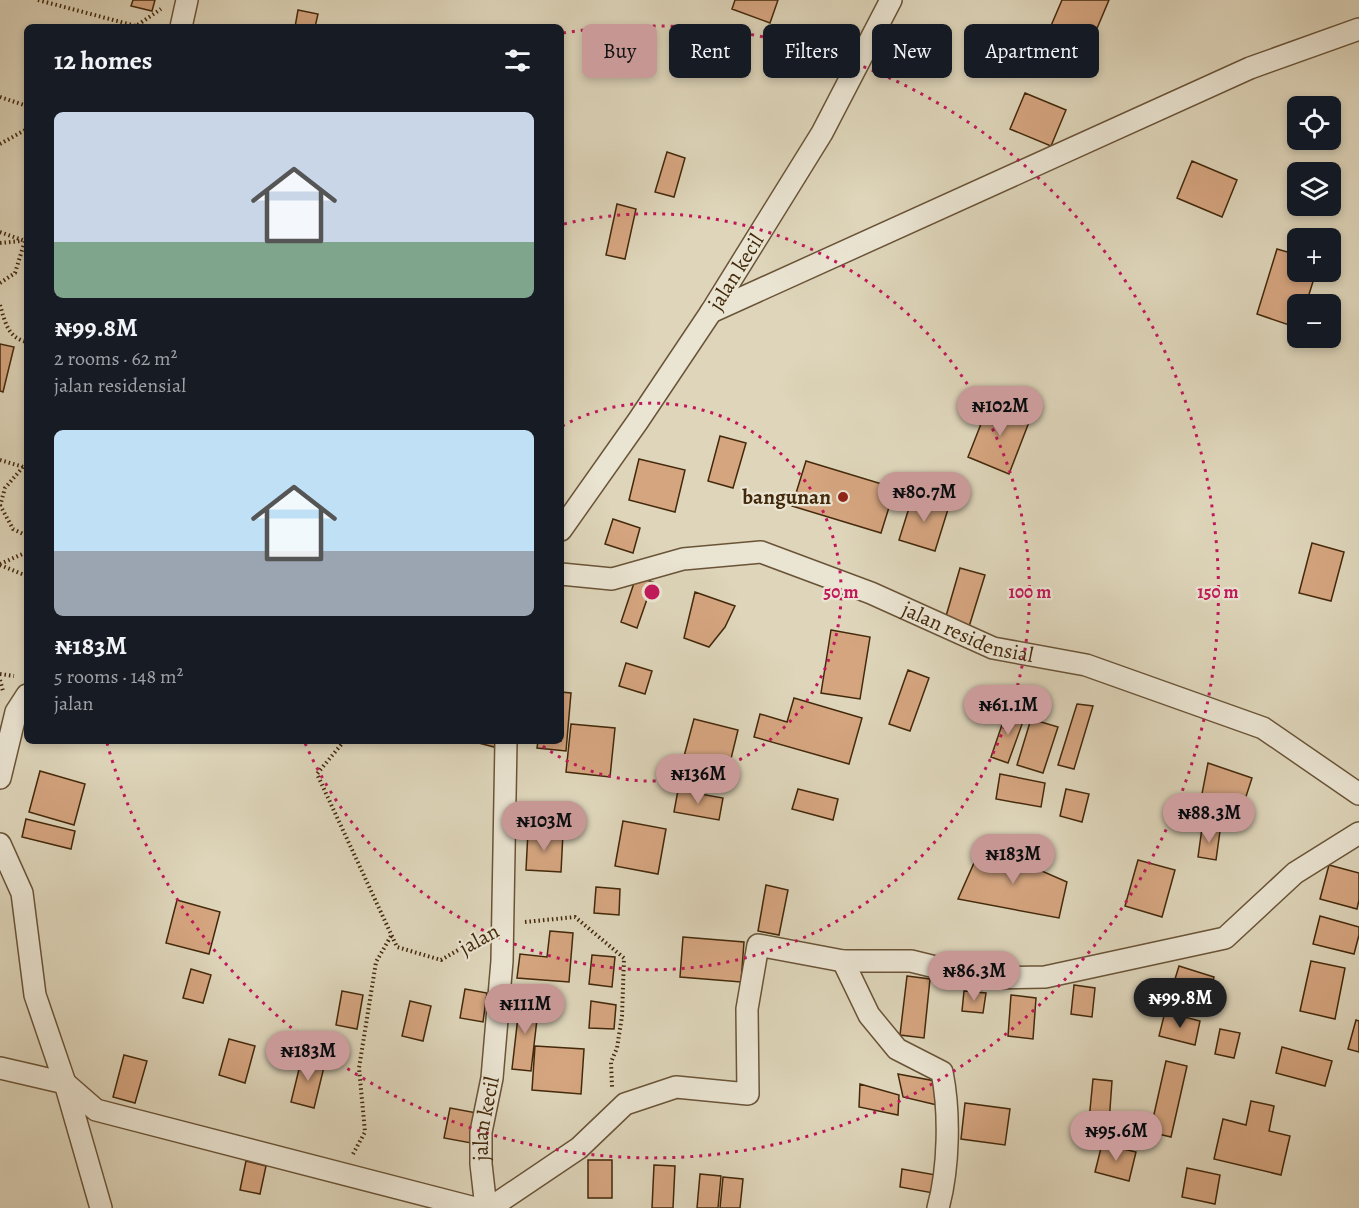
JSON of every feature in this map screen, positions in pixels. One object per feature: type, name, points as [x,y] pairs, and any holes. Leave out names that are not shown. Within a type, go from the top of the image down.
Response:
[{"type":"street","points":[[183,24],[187,0]]},
{"type":"street","name":"jalan kecil","points":[[564,526],[711,312],[822,134],[891,0]]},
{"type":"street","points":[[711,312],[1250,68],[1359,29]]},
{"type":"street","name":"jalan residensial","points":[[564,574],[612,579],[683,559],[761,552],[871,593],[993,648],[1086,665],[1263,728],[1359,794]]},
{"type":"street","points":[[0,778],[16,712],[24,700]]},
{"type":"street","name":"jalan kecil","points":[[488,1208],[481,1164],[481,1132],[492,1078],[502,961],[506,744]]},
{"type":"street","points":[[488,1208],[579,1148],[625,1104],[676,1087],[748,1094],[747,1009],[758,945],[843,961],[911,961],[980,978],[1046,976],[1225,938],[1295,873],[1359,833]]},
{"type":"street","points":[[0,844],[22,892],[35,995],[65,1083],[101,1208]]},
{"type":"street","points":[[843,961],[869,1015],[897,1049],[942,1072],[947,1094],[947,1149],[938,1208]]},
{"type":"street","points":[[0,1068],[65,1083],[96,1110],[475,1208]]},
{"type":"path","points":[[38,0],[125,24]]},
{"type":"path","points":[[140,24],[165,7]]},
{"type":"path","points":[[0,97],[24,105]]},
{"type":"path","points":[[0,144],[24,131]]},
{"type":"path","points":[[0,232],[24,241]]},
{"type":"path","points":[[0,243],[24,241]]},
{"type":"path","points":[[0,283],[15,273],[24,244]]},
{"type":"path","points":[[0,305],[3,325],[17,340],[24,341]]},
{"type":"path","points":[[0,460],[24,468]]},
{"type":"path","points":[[24,469],[5,488],[0,506],[13,529],[24,534]]},
{"type":"path","points":[[0,565],[24,553]]},
{"type":"path","points":[[0,565],[24,575]]},
{"type":"path","name":"jalan","points":[[342,744],[317,774],[397,947],[441,960],[503,924],[575,917],[624,958],[622,1016],[617,1048],[611,1062],[613,1116]]},
{"type":"path","points":[[342,1174],[365,1132],[359,1068],[362,1044],[376,962],[391,935]]},
{"type":"building","points":[[133,0],[155,0],[152,11],[131,6]]},
{"type":"building","points":[[735,0],[778,0],[770,23],[732,9]]},
{"type":"building","points":[[1062,0],[1109,0],[1099,24],[1052,24]]},
{"type":"building","points":[[298,10],[318,14],[316,24],[296,24]]},
{"type":"building","points":[[1025,93],[1066,110],[1051,146],[1010,129]]},
{"type":"building","points":[[667,152],[685,158],[674,197],[655,192]]},
{"type":"building","points":[[1192,161],[1237,180],[1222,217],[1177,198]]},
{"type":"building","points":[[617,204],[636,209],[625,259],[606,255]]},
{"type":"building","points":[[1277,249],[1287,252],[1287,282],[1313,282],[1309,294],[1287,294],[1287,324],[1257,314]]},
{"type":"building","points":[[0,344],[14,347],[3,392],[0,391]]},
{"type":"building","points":[[990,401],[1031,417],[1009,474],[968,457]]},
{"type":"building","name":"bangunan","points":[[720,436],[746,443],[733,488],[708,481]]},
{"type":"building","name":"bangunan","points":[[639,459],[685,470],[675,512],[629,500]]},
{"type":"building","name":"bangunan","points":[[806,461],[895,488],[881,533],[792,506]]},
{"type":"building","points":[[913,495],[949,506],[935,551],[899,540]]},
{"type":"building","points":[[613,519],[640,528],[633,553],[605,544]]},
{"type":"building","points":[[1312,543],[1344,552],[1331,601],[1299,593]]},
{"type":"building","points":[[960,568],[985,575],[968,630],[944,623]]},
{"type":"building","points":[[636,577],[653,582],[637,628],[621,622]]},
{"type":"building","points":[[695,592],[735,606],[725,627],[709,647],[684,638]]},
{"type":"building","points":[[831,630],[870,637],[860,699],[821,693]]},
{"type":"building","points":[[626,663],[652,671],[645,694],[619,686]]},
{"type":"building","points":[[908,670],[929,678],[910,731],[889,724]]},
{"type":"building","points":[[564,692],[571,693],[566,751],[537,748],[538,744],[564,744]]},
{"type":"building","points":[[794,698],[862,718],[849,764],[754,737],[760,714],[787,722]]},
{"type":"building","points":[[1077,704],[1093,706],[1074,769],[1058,765]]},
{"type":"building","points":[[1007,710],[1025,716],[1008,763],[991,757]]},
{"type":"building","points":[[694,719],[738,730],[728,771],[683,760]]},
{"type":"building","points":[[1031,719],[1058,727],[1043,773],[1017,765]]},
{"type":"building","points":[[571,724],[615,728],[610,777],[566,772]]},
{"type":"building","points":[[483,744],[499,744],[498,748]]},
{"type":"building","points":[[1208,763],[1252,778],[1241,812],[1200,804]]},
{"type":"building","points":[[40,771],[85,784],[74,825],[29,812]]},
{"type":"building","points":[[1000,774],[1045,783],[1041,807],[996,799]]},
{"type":"building","points":[[798,789],[838,799],[833,820],[792,809]]},
{"type":"building","points":[[1066,789],[1089,794],[1082,822],[1060,816]]},
{"type":"building","points":[[678,790],[723,798],[719,820],[674,812]]},
{"type":"building","points":[[26,819],[75,831],[71,849],[22,837]]},
{"type":"building","points":[[623,821],[666,829],[658,874],[615,866]]},
{"type":"building","points":[[1202,828],[1220,831],[1216,860],[1198,857]]},
{"type":"building","points":[[528,831],[563,833],[561,872],[526,870]]},
{"type":"building","points":[[982,845],[1067,882],[1059,918],[958,899]]},
{"type":"building","points":[[1138,860],[1175,870],[1162,917],[1125,906]]},
{"type":"building","points":[[1329,865],[1359,873],[1357,909],[1320,899]]},
{"type":"building","points":[[766,885],[788,890],[779,935],[758,931]]},
{"type":"building","points":[[596,887],[620,889],[619,915],[594,913]]},
{"type":"building","points":[[177,900],[220,912],[209,954],[166,943]]},
{"type":"building","points":[[1320,916],[1359,927],[1354,954],[1313,944]]},
{"type":"building","points":[[550,931],[573,933],[569,982],[517,978],[520,954],[547,957]]},
{"type":"building","points":[[683,937],[744,942],[741,982],[680,977]]},
{"type":"building","points":[[592,955],[615,957],[612,987],[589,984]]},
{"type":"building","points":[[1311,961],[1345,968],[1335,1019],[1300,1011]]},
{"type":"building","points":[[1179,966],[1214,977],[1206,1004],[1171,992]]},
{"type":"building","points":[[191,969],[211,975],[203,1003],[183,998]]},
{"type":"building","points":[[907,976],[930,979],[924,1038],[900,1035]]},
{"type":"building","points":[[1074,985],[1095,988],[1092,1017],[1071,1014]]},
{"type":"building","points":[[465,989],[487,993],[483,1022],[460,1018]]},
{"type":"building","points":[[342,991],[363,995],[357,1029],[336,1025]]},
{"type":"building","points":[[964,991],[986,993],[983,1013],[962,1011]]},
{"type":"building","points":[[1011,995],[1036,998],[1033,1039],[1008,1036]]},
{"type":"building","points":[[520,999],[539,1002],[531,1071],[512,1069]]},
{"type":"building","points":[[410,1001],[431,1006],[423,1041],[402,1036]]},
{"type":"building","points":[[591,1001],[616,1005],[614,1029],[589,1028]]},
{"type":"building","points":[[1165,1012],[1200,1021],[1195,1045],[1159,1036]]},
{"type":"building","points":[[1356,1020],[1359,1021],[1359,1052],[1348,1049]]},
{"type":"building","points":[[1220,1029],[1240,1033],[1234,1058],[1215,1054]]},
{"type":"building","points":[[229,1039],[255,1046],[245,1083],[219,1075]]},
{"type":"building","points":[[535,1046],[584,1049],[581,1094],[532,1090]]},
{"type":"building","points":[[1282,1047],[1332,1061],[1325,1086],[1276,1073]]},
{"type":"building","points":[[124,1055],[147,1061],[135,1103],[113,1097]]},
{"type":"building","points":[[302,1057],[325,1063],[314,1108],[291,1102]]},
{"type":"building","points":[[1166,1061],[1187,1066],[1171,1137],[1150,1132]]},
{"type":"building","points":[[898,1074],[935,1081],[937,1105],[903,1097]]},
{"type":"building","points":[[1093,1079],[1112,1081],[1109,1123],[1089,1120]]},
{"type":"building","points":[[860,1084],[899,1095],[898,1115],[859,1107]]},
{"type":"building","points":[[1251,1101],[1274,1106],[1269,1131],[1290,1136],[1281,1175],[1214,1159],[1223,1119],[1246,1125]]},
{"type":"building","points":[[965,1103],[1010,1109],[1005,1145],[961,1139]]},
{"type":"building","points":[[450,1108],[477,1113],[471,1143],[444,1138]]},
{"type":"building","points":[[1102,1144],[1136,1152],[1129,1181],[1095,1172]]},
{"type":"building","points":[[588,1160],[612,1160],[612,1198],[588,1198]]},
{"type":"building","points":[[246,1161],[266,1166],[260,1194],[240,1190]]},
{"type":"building","points":[[654,1165],[675,1166],[673,1208],[652,1208]]},
{"type":"building","points":[[1187,1168],[1220,1175],[1215,1204],[1182,1197]]},
{"type":"building","points":[[902,1169],[936,1175],[933,1193],[900,1187]]},
{"type":"building","points":[[700,1174],[721,1176],[718,1208],[697,1208]]},
{"type":"building","points":[[723,1177],[743,1179],[740,1208],[720,1208]]},
{"type":"place","name":"bangunan","points":[[843,497]]}]
